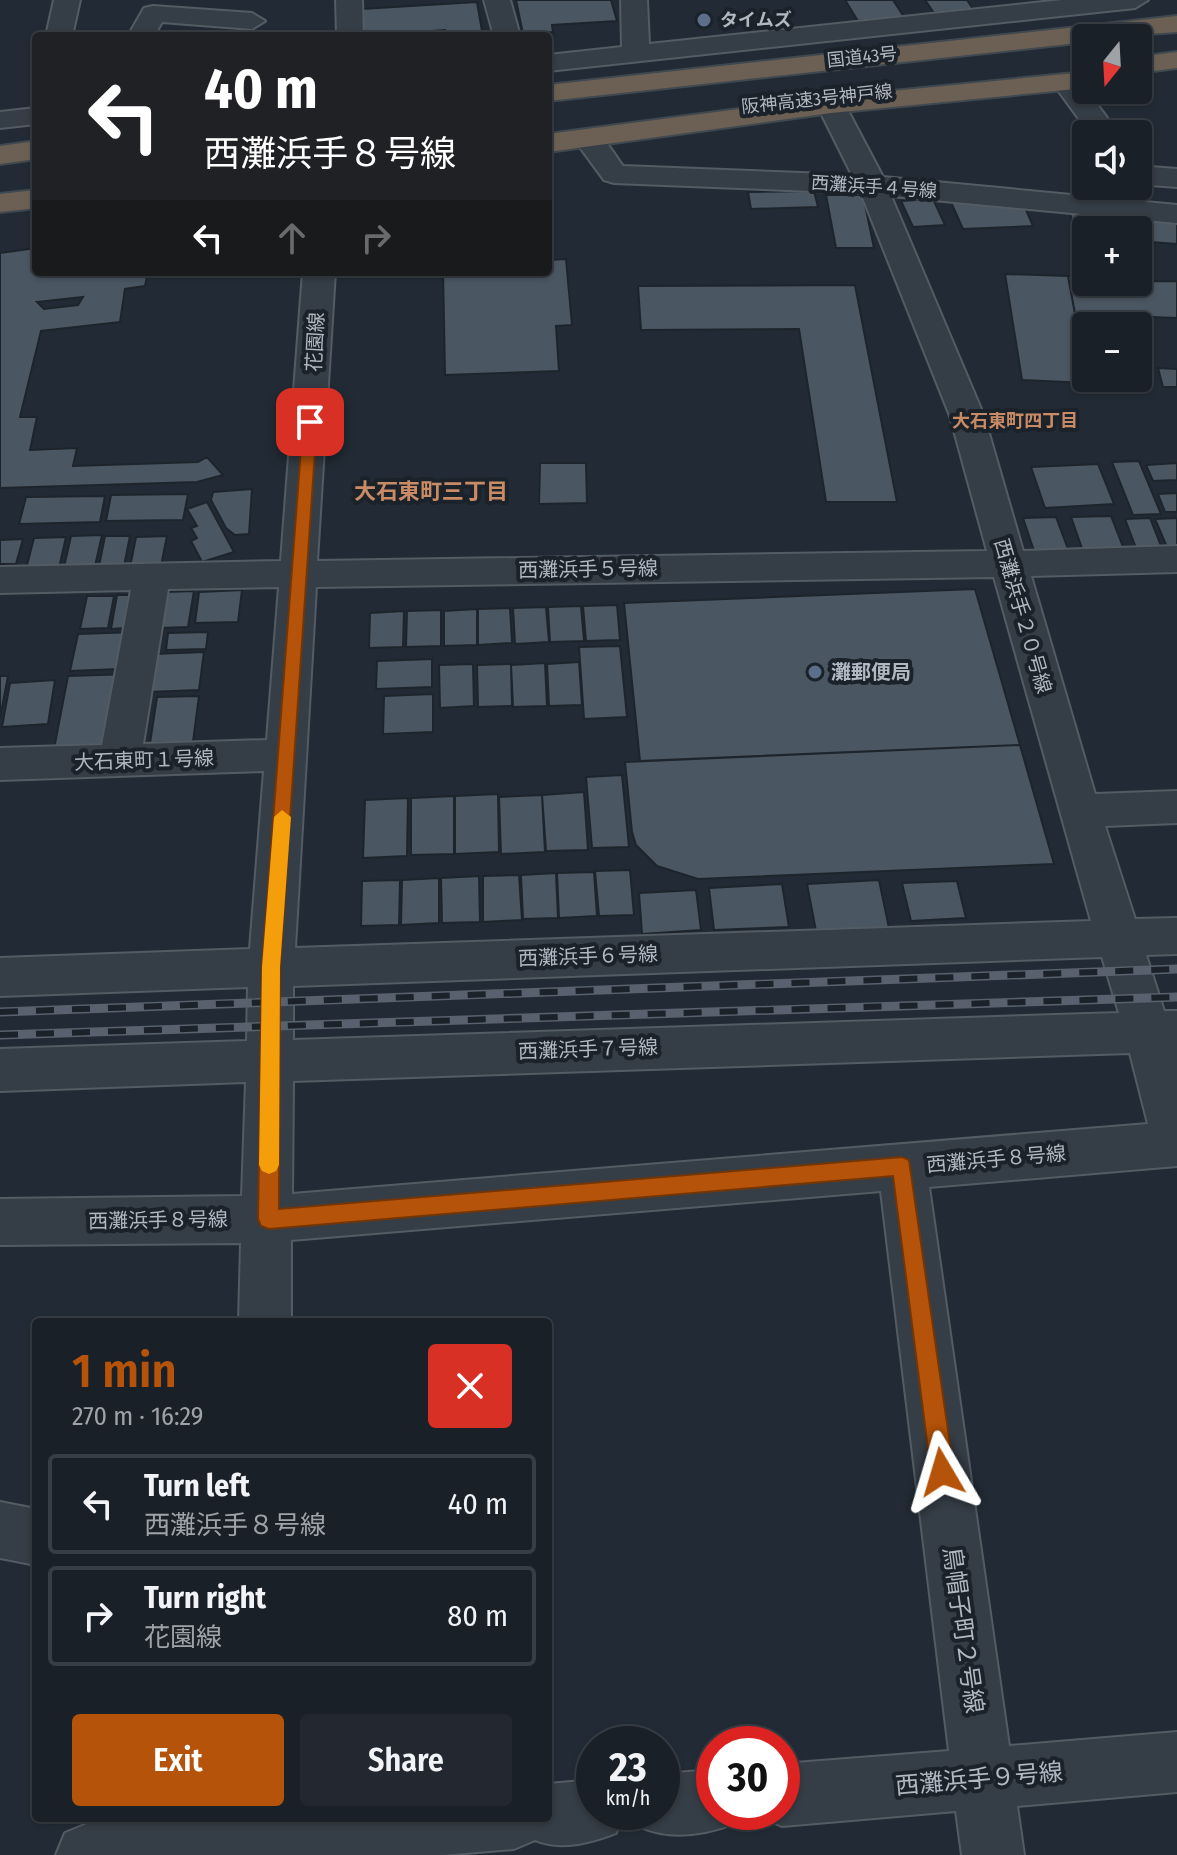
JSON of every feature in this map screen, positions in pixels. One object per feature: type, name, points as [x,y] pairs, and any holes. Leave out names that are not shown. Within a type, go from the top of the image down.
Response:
[{"type":"highway","name":"国道43号","points":[[552,93],[1177,24]]},
{"type":"highway","points":[[1152,40],[1177,37]]},
{"type":"highway","name":"阪神高速3号神戸線","points":[[552,105],[1072,48]]},
{"type":"highway","points":[[1152,63],[1177,60]]},
{"type":"highway","points":[[1152,74],[1177,71]]},
{"type":"highway","points":[[552,143],[831,105],[1072,78]]},
{"type":"highway","name":"阪神高速3号神戸線","points":[[552,129],[1072,78]]},
{"type":"highway","points":[[0,155],[32,151]]},
{"type":"highway","points":[[0,164],[32,160]]},
{"type":"highway","points":[[0,190],[32,186]]},
{"type":"highway","points":[[0,203],[32,199]]},
{"type":"street","points":[[60,32],[67,0]]},
{"type":"street","points":[[349,0],[350,32]]},
{"type":"street","points":[[497,0],[506,32]]},
{"type":"street","points":[[634,0],[636,53]]},
{"type":"street","points":[[912,0],[928,22]]},
{"type":"street","points":[[552,63],[1135,0]]},
{"type":"street","points":[[143,32],[153,14],[253,19]]},
{"type":"street","name":"西灘浜手２０号線","points":[[831,105],[872,185],[967,416],[1079,811],[1121,938],[1163,1032],[1177,1143]]},
{"type":"street","points":[[0,120],[32,116]]},
{"type":"street","name":"西灘浜手４号線","points":[[588,139],[614,174],[872,185],[1177,214]]},
{"type":"street","points":[[1152,176],[1177,178]]},
{"type":"street","name":"花園線","points":[[265,1318],[271,967],[301,572],[319,276]]},
{"type":"street","name":"西灘浜手５号線","points":[[0,580],[301,572],[1008,565],[1177,559]]},
{"type":"street","points":[[120,760],[152,576]]},
{"type":"street","name":"大石東町１号線","points":[[0,764],[287,755]]},
{"type":"street","points":[[1079,811],[1177,807]]},
{"type":"street","name":"西灘浜手６号線","points":[[0,977],[1177,936]]},
{"type":"street","name":"西灘浜手７号線","points":[[0,1070],[1163,1032]]},
{"type":"street","name":"西灘浜手８号線","points":[[0,1222],[269,1219],[1177,1143]]},
{"type":"street","name":"鳥帽子町２号線","points":[[902,1166],[993,1855]]},
{"type":"street","points":[[0,1530],[32,1536]]},
{"type":"street","name":"西灘浜手９号線","points":[[800,1793],[1177,1762]]},
{"type":"street","points":[[552,1815],[576,1813]]},
{"type":"street","points":[[87,1855],[245,1838],[460,1822]]},
{"type":"building","points":[[516,0],[611,0],[617,21],[552,25],[553,32],[523,32]]},
{"type":"building","points":[[845,0],[893,0],[904,17],[858,21]]},
{"type":"building","points":[[925,0],[967,0],[973,9],[934,13]]},
{"type":"building","points":[[477,2],[482,31],[364,32],[361,9]]},
{"type":"building","points":[[814,191],[818,207],[751,209],[748,192]]},
{"type":"building","points":[[826,195],[863,195],[874,248],[836,248]]},
{"type":"building","points":[[933,199],[945,225],[913,227],[901,201]]},
{"type":"building","points":[[950,200],[1024,205],[1033,226],[963,229]]},
{"type":"building","points":[[1070,214],[1120,216],[1072,216],[1072,220]]},
{"type":"building","points":[[1152,217],[1177,219],[1177,244],[1152,242]]},
{"type":"building","points":[[32,249],[32,276],[147,276],[145,286],[125,289],[120,322],[41,331],[20,417],[37,417],[30,450],[77,448],[73,466],[198,462],[207,457],[223,475],[197,482],[0,488],[0,253]],"holes":[[[83,297],[78,305],[44,309],[37,302]]]},
{"type":"building","points":[[566,259],[572,325],[556,326],[559,371],[445,375],[443,276],[552,276],[552,260]]},
{"type":"building","points":[[1005,274],[1068,276],[1075,312],[1072,312],[1072,382],[1022,380]]},
{"type":"building","points":[[1068,276],[1072,276],[1072,296],[1152,296],[1152,281],[1177,281],[1177,318],[1152,317],[1152,312],[1075,312]]},
{"type":"building","points":[[855,285],[897,502],[826,502],[799,329],[641,330],[638,286]]},
{"type":"building","points":[[1158,368],[1177,369],[1177,387],[1163,387]]},
{"type":"building","points":[[1139,461],[1161,514],[1133,515],[1112,462]]},
{"type":"building","points":[[540,463],[586,463],[587,503],[539,504]]},
{"type":"building","points":[[1177,463],[1177,480],[1153,481],[1146,465]]},
{"type":"building","points":[[1098,464],[1114,504],[1045,508],[1031,467]]},
{"type":"building","points":[[252,489],[249,534],[235,535],[226,528],[211,500],[213,492]]},
{"type":"building","points":[[1177,493],[1177,512],[1165,512],[1158,494]]},
{"type":"building","points":[[188,494],[183,520],[106,521],[111,495]]},
{"type":"building","points":[[105,496],[100,522],[19,524],[26,497]]},
{"type":"building","points":[[207,502],[234,552],[202,562],[191,541],[197,538],[191,528],[197,526],[187,509]]},
{"type":"building","points":[[1111,516],[1125,552],[1084,554],[1071,517]]},
{"type":"building","points":[[1056,517],[1068,549],[1034,551],[1023,518]]},
{"type":"building","points":[[1150,518],[1161,546],[1136,548],[1125,519]]},
{"type":"building","points":[[1177,518],[1177,547],[1167,547],[1155,519]]},
{"type":"building","points":[[102,535],[95,566],[64,567],[71,536]]},
{"type":"building","points":[[105,536],[130,536],[124,566],[99,566]]},
{"type":"building","points":[[167,536],[161,566],[130,567],[136,537]]},
{"type":"building","points":[[66,537],[59,568],[26,569],[34,538]]},
{"type":"building","points":[[23,539],[16,564],[0,564],[0,540]]},
{"type":"building","points":[[975,589],[1020,745],[640,761],[624,603]]},
{"type":"building","points":[[242,590],[238,622],[195,623],[199,592]]},
{"type":"building","points":[[194,591],[188,627],[160,628],[165,592]]},
{"type":"building","points":[[117,595],[145,595],[140,627],[111,629]]},
{"type":"building","points":[[87,596],[114,596],[108,628],[80,629]]},
{"type":"building","points":[[617,605],[620,640],[586,641],[583,606]]},
{"type":"building","points":[[581,606],[584,641],[550,642],[548,607]]},
{"type":"building","points":[[546,607],[549,642],[515,644],[513,608]]},
{"type":"building","points":[[510,608],[512,643],[478,645],[478,609]]},
{"type":"building","points":[[477,609],[477,645],[444,646],[444,611]]},
{"type":"building","points":[[441,610],[441,646],[406,647],[407,611]]},
{"type":"building","points":[[404,611],[403,647],[369,648],[370,613]]},
{"type":"building","points":[[136,632],[119,669],[70,671],[78,634]]},
{"type":"building","points":[[208,632],[206,649],[166,650],[168,633]]},
{"type":"building","points":[[620,646],[627,717],[584,719],[579,647]]},
{"type":"building","points":[[204,652],[199,690],[148,692],[154,654]]},
{"type":"building","points":[[432,659],[432,687],[376,689],[377,661]]},
{"type":"building","points":[[579,662],[582,705],[549,706],[547,664]]},
{"type":"building","points":[[545,663],[547,706],[513,707],[511,665]]},
{"type":"building","points":[[473,664],[474,706],[440,708],[439,665]]},
{"type":"building","points":[[511,664],[512,706],[478,707],[477,665]]},
{"type":"building","points":[[130,674],[101,752],[53,754],[68,676]]},
{"type":"building","points":[[0,676],[8,676],[0,718]]},
{"type":"building","points":[[55,680],[48,724],[2,727],[10,683]]},
{"type":"building","points":[[433,694],[433,732],[383,734],[384,696]]},
{"type":"building","points":[[199,696],[193,742],[150,743],[157,697]]},
{"type":"building","points":[[1020,745],[1054,864],[698,879],[657,866],[636,845],[632,832],[625,762]]},
{"type":"building","points":[[622,775],[629,847],[592,848],[586,777]]},
{"type":"building","points":[[584,792],[588,850],[546,851],[542,795]]},
{"type":"building","points":[[498,794],[499,852],[455,854],[455,796]]},
{"type":"building","points":[[542,795],[545,852],[501,854],[499,797]]},
{"type":"building","points":[[454,796],[454,854],[411,855],[411,798]]},
{"type":"building","points":[[408,798],[407,856],[363,858],[365,800]]},
{"type":"building","points":[[630,870],[634,915],[599,916],[595,871]]},
{"type":"building","points":[[594,872],[597,916],[559,918],[557,873]]},
{"type":"building","points":[[556,873],[558,918],[523,919],[521,875]]},
{"type":"building","points":[[519,875],[522,920],[483,922],[483,876]]},
{"type":"building","points":[[479,876],[480,922],[442,923],[441,878]]},
{"type":"building","points":[[439,878],[439,923],[401,925],[402,880]]},
{"type":"building","points":[[400,880],[399,925],[361,926],[362,881]]},
{"type":"building","points":[[879,880],[889,928],[816,931],[807,884]]},
{"type":"building","points":[[957,881],[966,918],[911,921],[902,883]]},
{"type":"building","points":[[782,884],[789,927],[714,930],[709,888]]},
{"type":"building","points":[[696,890],[701,930],[642,934],[639,893]]},
{"type":"railway","points":[[0,1012],[1177,969]]},
{"type":"railway","points":[[0,1035],[1177,997]]},
{"type":"slow traffic","points":[[269,1165],[271,967],[282,817]]},
{"type":"place","name":"タイムズ","points":[[704,20]]},
{"type":"place","name":"灘郵便局","points":[[815,672]]},
{"type":"district","name":"大石東町四丁目","points":[[1015,421]]},
{"type":"district","name":"大石東町三丁目","points":[[431,491]]},
{"type":"route","points":[[310,422],[271,967],[269,1219],[902,1166],[942,1472]]}]
